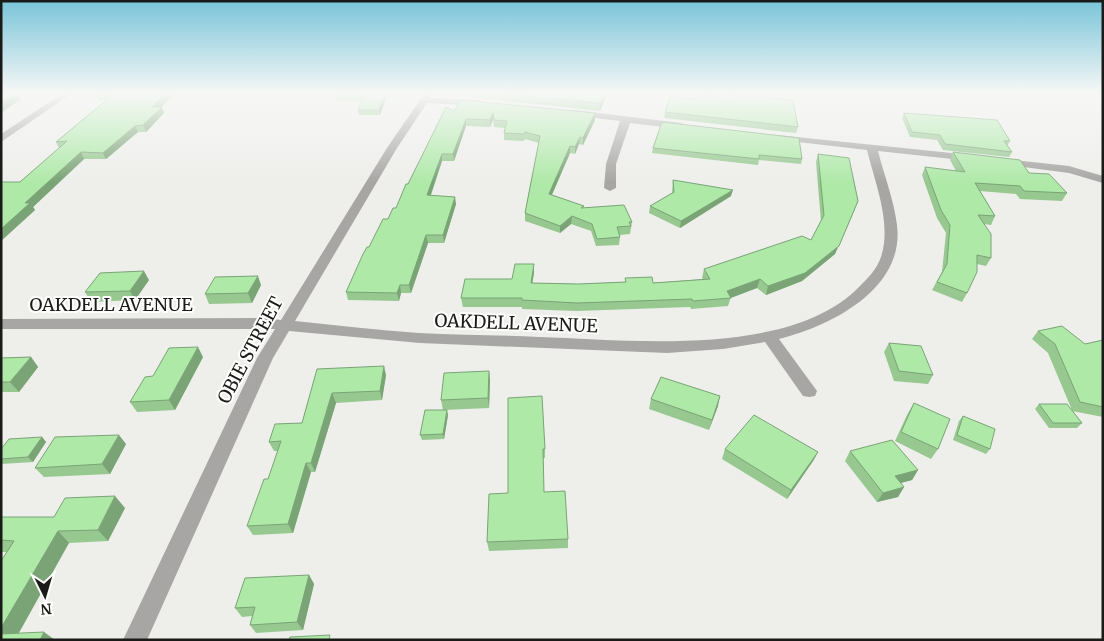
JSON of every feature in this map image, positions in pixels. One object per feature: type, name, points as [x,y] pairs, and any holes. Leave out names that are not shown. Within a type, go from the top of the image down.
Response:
[{"type":"street","points":[[1,139],[23,124]]},
{"type":"street","name":"OBIE STREET","points":[[136,640],[265,358],[409,124]]},
{"type":"street","points":[[610,188],[611,164],[624,124]]},
{"type":"street","points":[[668,124],[695,127]]},
{"type":"street","points":[[774,136],[978,159]]},
{"type":"street","name":"OAKDELL AVENUE","points":[[1,324],[286,324],[420,338],[667,347],[723,344],[769,336],[798,329],[837,311],[858,296],[878,275],[887,258],[891,241],[891,224],[872,147]]},
{"type":"street","points":[[997,161],[1076,171],[1095,175],[1103,180]]},
{"type":"street","points":[[769,336],[809,391]]},
{"type":"building","points":[[78,124],[144,124],[135,126],[103,153],[81,152],[25,203],[30,203],[1,229],[1,182],[20,182],[67,141],[56,142]]},
{"type":"building","points":[[438,124],[464,124],[453,154],[442,154],[427,195],[455,197],[443,235],[426,235],[409,285],[400,285],[397,293],[346,292],[363,254],[367,247],[369,247],[383,219],[388,219],[393,208],[396,208],[406,184],[408,184]]},
{"type":"building","points":[[506,124],[590,124],[583,138],[580,137],[575,147],[570,146],[549,194],[584,206],[581,208],[624,205],[632,222],[629,222],[631,226],[617,227],[620,237],[597,239],[592,224],[572,216],[560,226],[525,213],[540,136],[525,132],[524,134],[504,133]]},
{"type":"building","points":[[661,124],[678,124],[799,138],[802,159],[759,155],[759,159],[653,148]]},
{"type":"building","points":[[771,124],[797,124],[798,127]]},
{"type":"building","points":[[909,124],[999,124],[1010,141],[1004,141],[1012,152],[945,144],[940,135],[912,132]]},
{"type":"building","points":[[953,152],[1020,160],[1029,173],[1049,174],[1067,193],[1024,191],[1020,186],[975,183],[995,216],[978,215],[991,234],[991,258],[977,255],[977,272],[967,293],[937,282],[947,264],[950,225],[941,210],[925,167],[965,172]]},
{"type":"building","points":[[818,154],[849,158],[858,201],[839,246],[805,273],[768,286],[760,279],[727,291],[731,298],[693,301],[692,299],[577,303],[522,300],[522,298],[461,298],[465,279],[512,279],[515,264],[534,264],[531,283],[579,284],[626,282],[625,278],[652,277],[653,283],[710,279],[704,269],[802,236],[811,240],[824,215]]},
{"type":"building","points":[[673,180],[733,190],[681,221],[650,206],[674,192]]},
{"type":"building","points":[[144,271],[130,291],[85,292],[100,273]]},
{"type":"building","points":[[258,276],[248,293],[205,294],[215,277]]},
{"type":"building","points":[[1062,326],[1085,344],[1103,340],[1103,407],[1080,402],[1055,344],[1038,331]]},
{"type":"building","points":[[889,343],[921,346],[933,375],[899,371]]},
{"type":"building","points":[[198,347],[169,400],[130,402],[145,377],[153,376],[169,348]]},
{"type":"building","points":[[31,357],[10,382],[1,382],[1,358]]},
{"type":"building","points":[[384,366],[380,391],[332,393],[311,463],[306,463],[288,524],[247,526],[264,479],[268,479],[281,441],[269,442],[275,424],[302,423],[317,369]]},
{"type":"building","points":[[489,371],[488,398],[441,400],[444,373]]},
{"type":"building","points":[[661,377],[720,396],[712,420],[651,399]]},
{"type":"building","points":[[542,396],[545,449],[543,449],[544,492],[565,491],[568,539],[487,542],[489,494],[508,493],[508,398]]},
{"type":"building","points":[[914,403],[950,419],[938,449],[901,432]]},
{"type":"building","points":[[1039,404],[1067,404],[1082,423],[1053,423]]},
{"type":"building","points":[[425,410],[447,410],[443,434],[420,435]]},
{"type":"building","points":[[754,415],[818,452],[791,490],[725,449]]},
{"type":"building","points":[[963,416],[995,429],[990,449],[957,435]]},
{"type":"building","points":[[119,435],[102,464],[35,468],[55,437]]},
{"type":"building","points":[[42,437],[28,457],[1,459],[1,449],[9,439]]},
{"type":"building","points":[[892,440],[918,470],[895,476],[904,487],[883,493],[850,451]]},
{"type":"building","points":[[115,496],[98,530],[58,531],[1,628],[1,561],[14,541],[1,540],[1,517],[54,517],[65,498]]},
{"type":"building","points":[[309,575],[297,622],[250,625],[255,607],[235,608],[245,578]]},
{"type":"building","points":[[44,632],[40,640],[1,640],[1,634]]},
{"type":"building","points":[[330,635],[329,640],[289,640],[290,637]]}]
